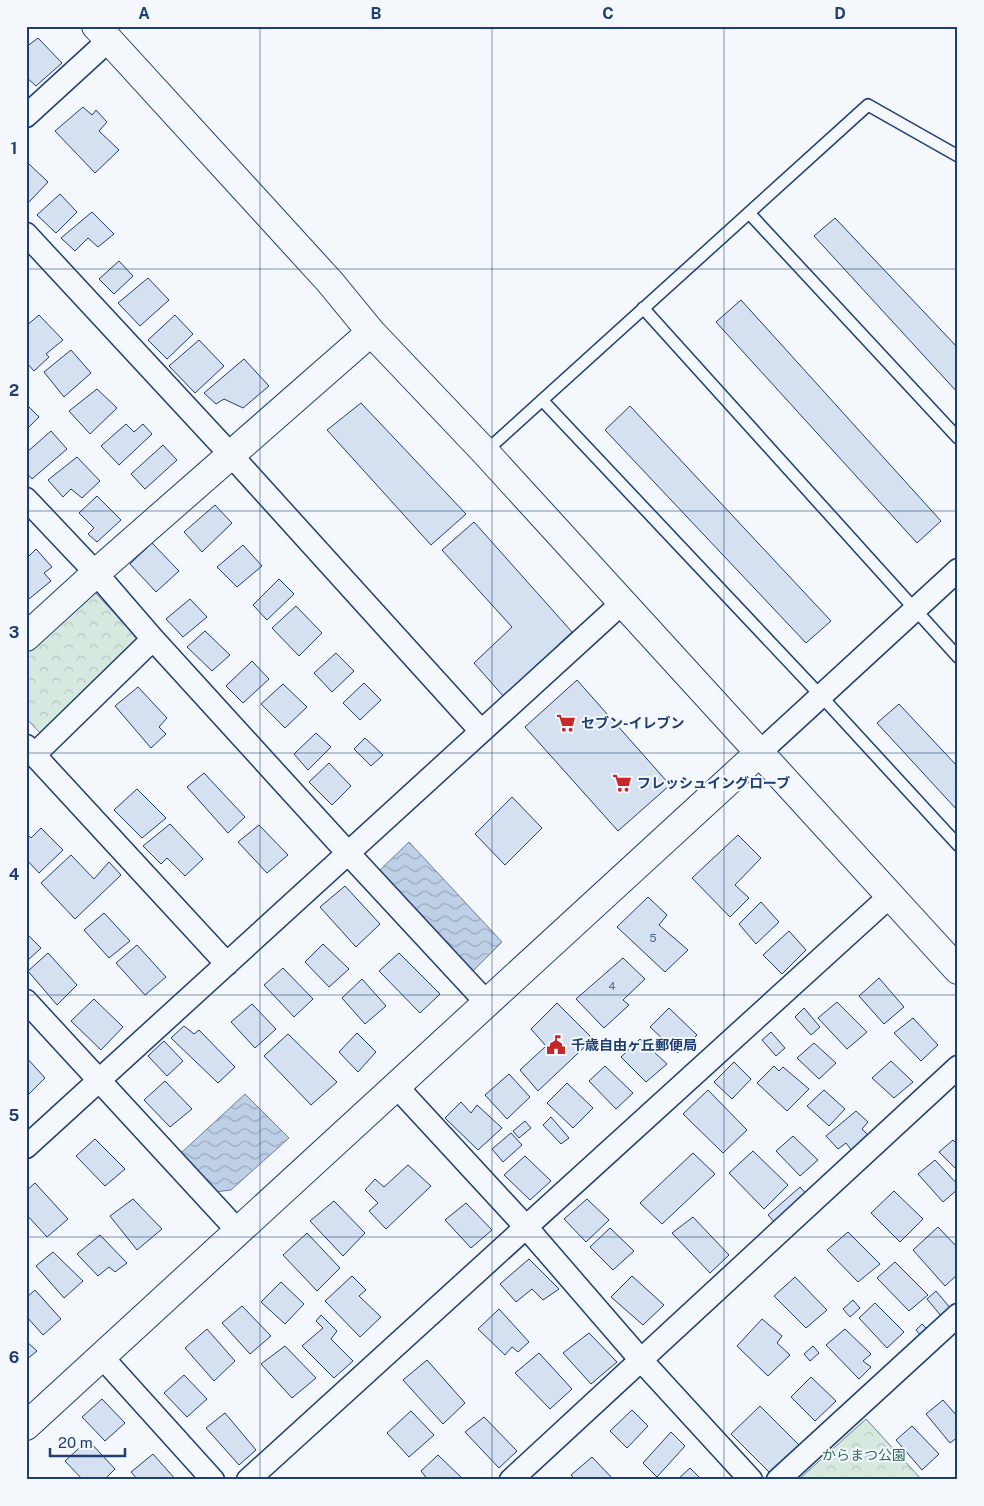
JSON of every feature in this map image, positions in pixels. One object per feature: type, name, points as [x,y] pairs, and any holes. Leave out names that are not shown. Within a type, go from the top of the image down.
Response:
[{"type":"street","points":[[26,116],[102,33],[330,282],[371,332],[485,452],[958,970]]},
{"type":"street","points":[[28,240],[231,455],[481,731]]},
{"type":"street","points":[[26,637],[371,332]]},
{"type":"street","points":[[26,499],[487,1003]]},
{"type":"street","points":[[26,1426],[958,570]]},
{"type":"street","points":[[26,1147],[622,603]]},
{"type":"street","points":[[153,639],[30,750],[227,964]]},
{"type":"street","points":[[248,1480],[890,896]]},
{"type":"street","points":[[26,1001],[238,1231]]},
{"type":"street","points":[[512,1480],[958,1067]]},
{"type":"street","points":[[396,1086],[526,1227],[641,1360],[751,1480]]},
{"type":"street","points":[[778,1480],[958,1315]]},
{"type":"street","points":[[102,1357],[213,1480]]},
{"type":"lane","points":[[485,452],[868,105],[958,156]]},
{"type":"lane","points":[[748,213],[958,438]]},
{"type":"lane","points":[[643,308],[958,657]]},
{"type":"lane","points":[[542,400],[821,696],[958,845]]},
{"type":"green space","points":[[91,588],[139,640],[40,733],[26,718],[26,650]]},
{"type":"green space","name":"からまつ公園","points":[[866,1419],[922,1480],[798,1480]]},
{"type":"water","points":[[409,842],[502,942],[473,971],[380,870]]},
{"type":"water","points":[[245,1094],[289,1138],[231,1190],[215,1192],[181,1153]]},
{"type":"building","points":[[38,38],[62,63],[36,86],[26,77],[26,47]]},
{"type":"building","points":[[83,107],[92,115],[96,110],[107,122],[99,131],[119,150],[95,173],[55,131]]},
{"type":"building","points":[[29,164],[48,182],[29,202],[26,199],[26,166]]},
{"type":"building","points":[[60,194],[77,212],[56,233],[37,215]]},
{"type":"building","points":[[92,212],[114,234],[98,247],[88,238],[75,251],[61,238]]},
{"type":"building","points":[[835,218],[958,348],[958,393],[814,236]]},
{"type":"building","points":[[119,261],[133,276],[114,294],[99,279]]},
{"type":"building","points":[[148,278],[169,300],[140,326],[118,303]]},
{"type":"building","points":[[741,300],[941,521],[917,543],[716,322]]},
{"type":"building","points":[[39,315],[63,340],[46,354],[49,357],[34,371],[26,362],[26,326]]},
{"type":"building","points":[[175,315],[193,334],[167,359],[148,340]]},
{"type":"building","points":[[199,340],[224,366],[195,393],[169,366]]},
{"type":"building","points":[[71,350],[91,373],[64,397],[44,372]]},
{"type":"building","points":[[244,359],[269,386],[243,408],[224,399],[216,404],[204,393]]},
{"type":"building","points":[[97,389],[117,408],[90,434],[69,411]]},
{"type":"building","points":[[361,403],[466,514],[431,545],[327,430]]},
{"type":"building","points":[[26,404],[39,417],[26,430]]},
{"type":"building","points":[[630,406],[831,621],[806,643],[605,430]]},
{"type":"building","points":[[126,424],[134,432],[143,424],[152,434],[119,465],[101,446]]},
{"type":"building","points":[[51,431],[67,449],[32,479],[26,472],[26,453]]},
{"type":"building","points":[[163,445],[177,460],[145,489],[131,474]]},
{"type":"building","points":[[77,457],[100,481],[82,498],[71,489],[63,497],[48,480]]},
{"type":"building","points":[[97,496],[121,520],[97,542],[88,534],[94,528],[79,513]]},
{"type":"building","points":[[215,505],[232,523],[202,552],[184,532]]},
{"type":"building","points":[[474,522],[572,632],[504,697],[474,663],[512,627],[442,550]]},
{"type":"building","points":[[152,543],[179,571],[156,592],[130,564]]},
{"type":"building","points":[[243,545],[262,566],[237,587],[217,567]]},
{"type":"building","points":[[36,549],[52,567],[44,573],[51,581],[29,599],[26,596],[26,559]]},
{"type":"building","points":[[279,579],[294,594],[267,620],[253,605]]},
{"type":"building","points":[[190,599],[207,617],[183,637],[166,619]]},
{"type":"building","points":[[296,606],[322,633],[299,656],[272,628]]},
{"type":"building","points":[[205,631],[230,655],[212,671],[187,647]]},
{"type":"building","points":[[336,653],[354,671],[332,692],[314,673]]},
{"type":"building","points":[[252,661],[269,679],[243,703],[226,686]]},
{"type":"building","points":[[577,680],[670,785],[618,831],[525,727]]},
{"type":"building","points":[[364,683],[381,700],[360,720],[343,703]]},
{"type":"building","points":[[283,684],[307,707],[285,728],[261,704]]},
{"type":"building","points":[[138,687],[167,718],[159,727],[166,734],[151,748],[115,706]]},
{"type":"building","points":[[899,704],[958,767],[958,811],[877,723]]},
{"type":"building","points":[[316,733],[331,747],[308,770],[294,754]]},
{"type":"building","points":[[365,738],[383,755],[371,766],[354,749]]},
{"type":"building","points":[[329,763],[351,786],[332,805],[309,782]]},
{"type":"building","points":[[204,773],[245,817],[228,833],[187,787]]},
{"type":"building","points":[[137,789],[166,818],[142,838],[114,810]]},
{"type":"building","points":[[512,797],[542,828],[505,865],[475,834]]},
{"type":"building","points":[[170,824],[203,859],[185,876],[167,858],[161,864],[143,846]]},
{"type":"building","points":[[259,825],[288,855],[267,873],[238,842]]},
{"type":"building","points":[[41,828],[63,850],[39,873],[26,859],[26,833],[31,838]]},
{"type":"building","points":[[738,835],[761,858],[735,885],[749,898],[730,917],[692,878]]},
{"type":"building","points":[[71,855],[94,879],[109,862],[121,875],[75,919],[41,883]]},
{"type":"building","points":[[345,886],[380,924],[356,947],[320,907]]},
{"type":"building","points":[[648,897],[667,915],[659,925],[688,950],[665,972],[617,927]]},
{"type":"building","points":[[761,902],[779,922],[756,944],[739,924]]},
{"type":"building","points":[[104,913],[130,941],[109,958],[84,930]]},
{"type":"building","points":[[789,931],[806,950],[782,974],[763,955]]},
{"type":"building","points":[[26,933],[41,948],[26,962]]},
{"type":"building","points":[[323,944],[349,969],[329,987],[305,962]]},
{"type":"building","points":[[137,945],[166,977],[145,995],[116,963]]},
{"type":"building","points":[[48,953],[77,985],[57,1005],[28,971]]},
{"type":"building","points":[[399,953],[440,994],[420,1013],[379,971]]},
{"type":"building","points":[[623,958],[645,979],[623,1000],[629,1005],[604,1028],[576,999]]},
{"type":"building","points":[[283,968],[313,999],[294,1017],[264,985]]},
{"type":"building","points":[[879,978],[904,1007],[884,1024],[859,996]]},
{"type":"building","points":[[362,979],[386,1006],[365,1024],[342,998]]},
{"type":"building","points":[[94,999],[123,1027],[101,1050],[71,1021]]},
{"type":"building","points":[[837,1002],[867,1032],[847,1049],[818,1018]]},
{"type":"building","points":[[557,1003],[593,1039],[538,1091],[520,1070],[546,1046],[531,1029]]},
{"type":"building","points":[[252,1004],[276,1029],[255,1048],[231,1022]]},
{"type":"building","points":[[669,1008],[697,1035],[678,1053],[650,1027]]},
{"type":"building","points":[[804,1008],[820,1027],[811,1035],[795,1017]]},
{"type":"building","points":[[913,1018],[938,1045],[921,1061],[894,1033]]},
{"type":"building","points":[[184,1026],[194,1034],[199,1030],[235,1067],[218,1083],[171,1038]]},
{"type":"building","points":[[771,1032],[785,1048],[776,1056],[762,1040]]},
{"type":"building","points":[[357,1033],[376,1052],[358,1072],[339,1052]]},
{"type":"building","points":[[288,1034],[337,1082],[311,1105],[264,1056]]},
{"type":"building","points":[[640,1039],[667,1064],[646,1082],[621,1057]]},
{"type":"building","points":[[164,1041],[183,1061],[167,1076],[148,1056]]},
{"type":"building","points":[[814,1043],[836,1063],[819,1079],[797,1058]]},
{"type":"building","points":[[26,1057],[45,1078],[26,1097]]},
{"type":"building","points":[[891,1061],[913,1082],[894,1098],[872,1078]]},
{"type":"building","points":[[734,1062],[751,1079],[732,1099],[714,1082]]},
{"type":"building","points":[[605,1066],[633,1093],[616,1109],[589,1081]]},
{"type":"building","points":[[774,1066],[779,1071],[783,1067],[809,1089],[787,1111],[757,1083]]},
{"type":"building","points":[[509,1074],[530,1097],[507,1119],[485,1095]]},
{"type":"building","points":[[165,1081],[192,1109],[170,1127],[144,1100]]},
{"type":"building","points":[[567,1083],[593,1108],[573,1128],[547,1103]]},
{"type":"building","points":[[708,1090],[747,1130],[723,1153],[683,1114]]},
{"type":"building","points":[[824,1090],[845,1109],[829,1126],[807,1106]]},
{"type":"building","points":[[461,1102],[471,1113],[477,1105],[502,1128],[478,1150],[445,1118]]},
{"type":"building","points":[[856,1111],[868,1122],[862,1129],[869,1136],[853,1152],[846,1143],[838,1149],[826,1136]]},
{"type":"building","points":[[551,1117],[569,1138],[561,1144],[543,1125]]},
{"type":"building","points":[[525,1121],[531,1128],[519,1138],[513,1131]]},
{"type":"building","points":[[511,1133],[522,1145],[503,1162],[492,1149]]},
{"type":"building","points":[[793,1136],[818,1160],[800,1176],[776,1151]]},
{"type":"building","points":[[95,1139],[125,1169],[105,1186],[76,1156]]},
{"type":"building","points":[[953,1140],[958,1145],[958,1171],[939,1152]]},
{"type":"building","points":[[753,1151],[788,1185],[764,1209],[729,1173]]},
{"type":"building","points":[[693,1153],[715,1174],[662,1224],[640,1203]]},
{"type":"building","points":[[525,1156],[551,1181],[530,1200],[504,1175]]},
{"type":"building","points":[[935,1160],[958,1185],[958,1189],[943,1202],[918,1174]]},
{"type":"building","points":[[408,1165],[431,1186],[386,1229],[369,1211],[378,1203],[365,1190],[375,1179],[384,1187]]},
{"type":"building","points":[[35,1183],[68,1219],[47,1237],[26,1214],[26,1191]]},
{"type":"building","points":[[800,1187],[812,1200],[780,1228],[768,1215]]},
{"type":"building","points":[[894,1191],[923,1219],[900,1242],[871,1213]]},
{"type":"building","points":[[133,1199],[162,1229],[137,1250],[110,1216]]},
{"type":"building","points":[[587,1199],[609,1220],[586,1242],[564,1219]]},
{"type":"building","points":[[334,1201],[365,1233],[343,1256],[310,1221]]},
{"type":"building","points":[[466,1203],[492,1230],[471,1248],[445,1220]]},
{"type":"building","points":[[693,1217],[729,1255],[710,1273],[672,1233]]},
{"type":"building","points":[[938,1227],[958,1248],[958,1274],[945,1286],[913,1250]]},
{"type":"building","points":[[610,1228],[634,1251],[613,1270],[590,1247]]},
{"type":"building","points":[[848,1232],[880,1264],[858,1282],[827,1250]]},
{"type":"building","points":[[307,1233],[340,1268],[317,1291],[283,1255]]},
{"type":"building","points":[[100,1235],[127,1263],[115,1272],[109,1267],[98,1276],[77,1254]]},
{"type":"building","points":[[53,1252],[83,1281],[64,1298],[36,1266]]},
{"type":"building","points":[[529,1259],[559,1289],[543,1300],[532,1289],[516,1302],[500,1284]]},
{"type":"building","points":[[895,1262],[928,1295],[909,1311],[877,1278]]},
{"type":"building","points":[[352,1276],[366,1290],[359,1296],[381,1317],[360,1337],[325,1301]]},
{"type":"building","points":[[632,1276],[664,1305],[643,1325],[611,1297]]},
{"type":"building","points":[[795,1277],[827,1310],[806,1328],[774,1296]]},
{"type":"building","points":[[281,1282],[304,1304],[285,1324],[261,1302]]},
{"type":"building","points":[[35,1290],[61,1319],[43,1335],[26,1316],[26,1298]]},
{"type":"building","points":[[936,1291],[951,1309],[942,1317],[927,1299]]},
{"type":"building","points":[[853,1300],[860,1308],[850,1317],[843,1309]]},
{"type":"building","points":[[875,1303],[904,1332],[887,1348],[859,1318]]},
{"type":"building","points":[[242,1306],[271,1336],[250,1354],[222,1323]]},
{"type":"building","points":[[499,1309],[529,1342],[518,1352],[512,1347],[505,1355],[478,1329]]},
{"type":"building","points":[[321,1315],[337,1331],[331,1339],[353,1361],[334,1378],[302,1346],[323,1328],[316,1321]]},
{"type":"building","points":[[762,1319],[782,1336],[777,1343],[790,1355],[768,1376],[737,1346]]},
{"type":"building","points":[[922,1324],[928,1330],[921,1336],[916,1330]]},
{"type":"building","points":[[207,1329],[235,1361],[214,1381],[185,1348]]},
{"type":"building","points":[[845,1329],[871,1354],[863,1361],[871,1367],[859,1379],[826,1345]]},
{"type":"building","points":[[589,1333],[617,1362],[591,1384],[563,1353]]},
{"type":"building","points":[[26,1341],[37,1351],[26,1360]]},
{"type":"building","points":[[285,1346],[316,1378],[292,1398],[261,1364]]},
{"type":"building","points":[[813,1346],[819,1353],[810,1361],[804,1354]]},
{"type":"building","points":[[539,1353],[572,1389],[550,1409],[515,1373]]},
{"type":"building","points":[[427,1360],[465,1403],[443,1424],[403,1380]]},
{"type":"building","points":[[184,1375],[207,1399],[187,1417],[164,1393]]},
{"type":"building","points":[[811,1377],[836,1401],[815,1421],[791,1397]]},
{"type":"building","points":[[102,1399],[125,1423],[105,1441],[82,1417]]},
{"type":"building","points":[[943,1400],[958,1417],[958,1437],[950,1443],[926,1414]]},
{"type":"building","points":[[760,1406],[799,1445],[769,1472],[731,1434]]},
{"type":"building","points":[[632,1410],[648,1426],[627,1448],[610,1431]]},
{"type":"building","points":[[411,1411],[434,1435],[409,1457],[387,1433]]},
{"type":"building","points":[[225,1413],[256,1450],[239,1465],[206,1428]]},
{"type":"building","points":[[484,1417],[517,1451],[499,1468],[465,1432]]},
{"type":"building","points":[[912,1426],[939,1454],[922,1470],[896,1440]]},
{"type":"building","points":[[671,1432],[685,1446],[657,1477],[643,1463]]},
{"type":"building","points":[[88,1440],[115,1469],[104,1480],[83,1480],[65,1461]]},
{"type":"building","points":[[153,1454],[176,1480],[138,1480],[131,1472]]},
{"type":"building","points":[[438,1455],[464,1480],[428,1480],[421,1471]]},
{"type":"building","points":[[592,1457],[614,1480],[575,1480],[571,1475]]},
{"type":"building","points":[[690,1468],[702,1480],[677,1480]]},
{"type":"place","name":"セブン-イレブン","points":[[566,723]]},
{"type":"place","name":"フレッシュイングローブ","points":[[622,783]]},
{"type":"place","name":"千歳自由ヶ丘郵便局","points":[[556,1045]]}]
